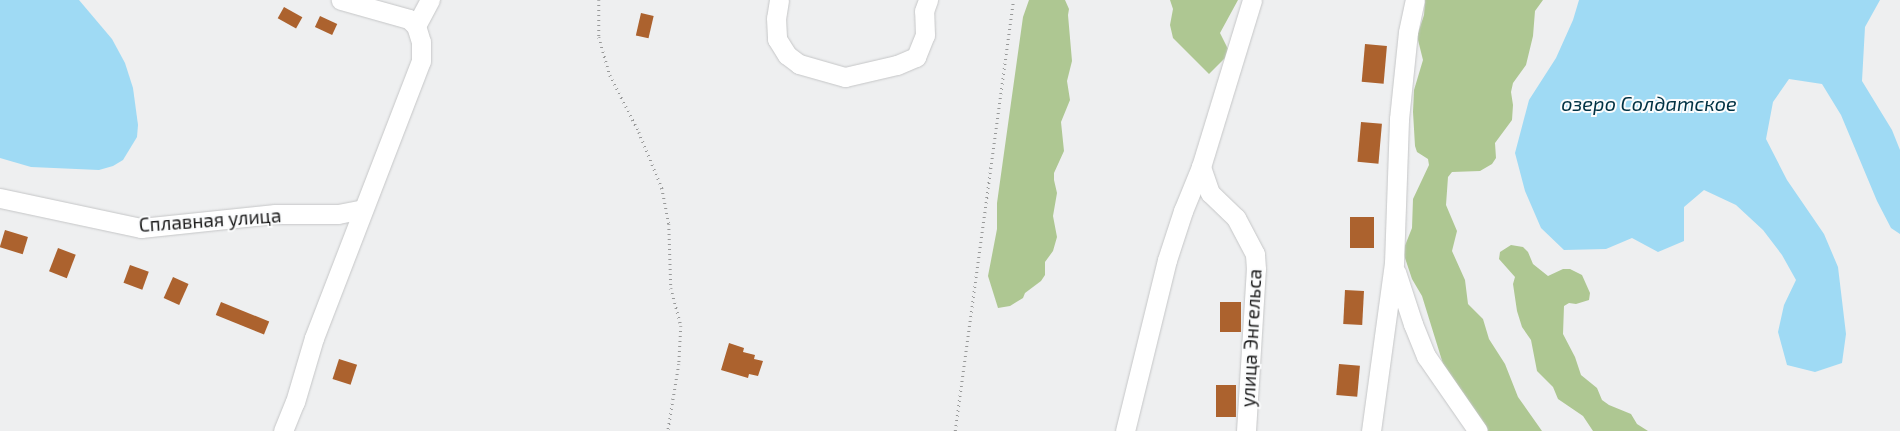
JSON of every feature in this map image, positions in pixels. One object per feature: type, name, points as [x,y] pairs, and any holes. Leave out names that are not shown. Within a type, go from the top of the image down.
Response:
[{"type":"street","points":[[282,431],[295,402],[314,338],[421,61],[421,42],[416,26],[409,19],[340,0]]},
{"type":"street","points":[[416,26],[430,0]]},
{"type":"street","points":[[779,0],[776,18],[777,39],[787,55],[799,64],[845,77],[897,65],[916,57],[925,35],[924,11],[928,0]]},
{"type":"street","points":[[1125,431],[1167,260],[1182,211],[1201,167],[1252,0]]},
{"type":"street","points":[[1371,431],[1394,263],[1399,119],[1408,32],[1415,0]]},
{"type":"street","name":"улица Энгельса","points":[[1201,167],[1210,193],[1236,218],[1254,254],[1256,269],[1246,431]]},
{"type":"street","name":"Сплавная улица","points":[[0,198],[141,228],[276,214],[338,214],[363,210]]},
{"type":"street","points":[[1394,263],[1413,324],[1426,356],[1478,431]]},
{"type":"path","points":[[599,0],[599,37],[610,75],[639,132],[662,188],[669,224],[671,288],[680,326],[679,364],[668,431]]},
{"type":"path","points":[[955,431],[1013,0]]},
{"type":"green space","points":[[1029,0],[1065,0],[1069,9],[1072,61],[1067,81],[1070,100],[1061,122],[1064,151],[1054,173],[1057,193],[1053,216],[1057,237],[1053,251],[1045,262],[1045,275],[1041,281],[1025,293],[1023,298],[1010,306],[998,308],[988,276],[997,229],[997,203],[1023,17]]},
{"type":"green space","points":[[1170,0],[1238,0],[1220,33],[1228,49],[1227,56],[1209,74],[1173,38],[1170,25],[1173,9]]},
{"type":"green space","points":[[1425,0],[1543,0],[1535,11],[1533,36],[1526,65],[1513,83],[1511,92],[1513,105],[1512,120],[1495,143],[1496,158],[1492,164],[1480,171],[1452,172],[1448,177],[1446,205],[1457,231],[1452,251],[1465,280],[1468,304],[1483,319],[1489,339],[1505,364],[1518,397],[1542,431],[1486,431],[1444,367],[1422,296],[1412,279],[1404,255],[1404,248],[1412,228],[1413,199],[1429,165],[1428,159],[1417,152],[1415,146],[1413,112],[1414,90],[1423,60],[1417,36],[1424,15]]},
{"type":"green space","points":[[1511,245],[1523,247],[1528,252],[1533,264],[1548,276],[1563,269],[1570,269],[1582,275],[1590,293],[1589,300],[1576,304],[1569,303],[1564,306],[1563,334],[1575,357],[1581,375],[1597,388],[1602,400],[1631,414],[1637,424],[1648,431],[1593,431],[1583,416],[1558,399],[1553,387],[1537,371],[1531,340],[1522,327],[1517,311],[1513,284],[1515,277],[1499,259],[1500,252]]},
{"type":"water","points":[[0,0],[79,0],[112,39],[125,63],[133,88],[138,125],[137,137],[123,160],[113,166],[99,170],[31,167],[0,158]]},
{"type":"water","name":"озеро Солдатское","points":[[1579,0],[1880,0],[1865,27],[1862,81],[1892,130],[1900,150],[1900,234],[1891,228],[1877,201],[1841,115],[1822,84],[1789,79],[1773,102],[1766,139],[1787,180],[1824,234],[1838,267],[1846,334],[1842,363],[1815,372],[1787,365],[1778,332],[1784,305],[1796,280],[1782,255],[1763,230],[1736,205],[1704,190],[1684,207],[1684,241],[1658,252],[1632,238],[1606,249],[1564,250],[1541,228],[1525,191],[1515,153],[1529,100],[1556,58],[1573,20]]},
{"type":"building","points":[[284,7],[302,17],[296,29],[278,18]]},
{"type":"building","points":[[641,13],[654,16],[648,38],[636,35]]},
{"type":"building","points":[[320,16],[337,24],[332,35],[315,27]]},
{"type":"building","points":[[1365,44],[1387,46],[1384,84],[1362,82]]},
{"type":"building","points":[[1361,122],[1382,124],[1378,164],[1358,162]]},
{"type":"building","points":[[1350,217],[1374,217],[1374,248],[1350,248]]},
{"type":"building","points":[[5,230],[28,237],[23,254],[0,247]]},
{"type":"building","points":[[58,248],[76,255],[67,278],[49,271]]},
{"type":"building","points":[[130,265],[149,272],[142,290],[124,283]]},
{"type":"building","points":[[173,277],[189,284],[179,305],[164,298]]},
{"type":"building","points":[[1345,290],[1364,291],[1362,325],[1343,324]]},
{"type":"building","points":[[221,302],[269,321],[264,334],[216,315]]},
{"type":"building","points":[[1220,302],[1241,302],[1241,332],[1220,332]]},
{"type":"building","points":[[729,343],[744,348],[743,352],[755,355],[754,359],[763,361],[758,376],[749,374],[748,378],[721,370]]},
{"type":"building","points":[[339,359],[357,365],[351,385],[333,379]]},
{"type":"building","points":[[1339,364],[1360,366],[1357,397],[1336,395]]},
{"type":"building","points":[[1216,385],[1236,385],[1236,417],[1216,417]]}]
